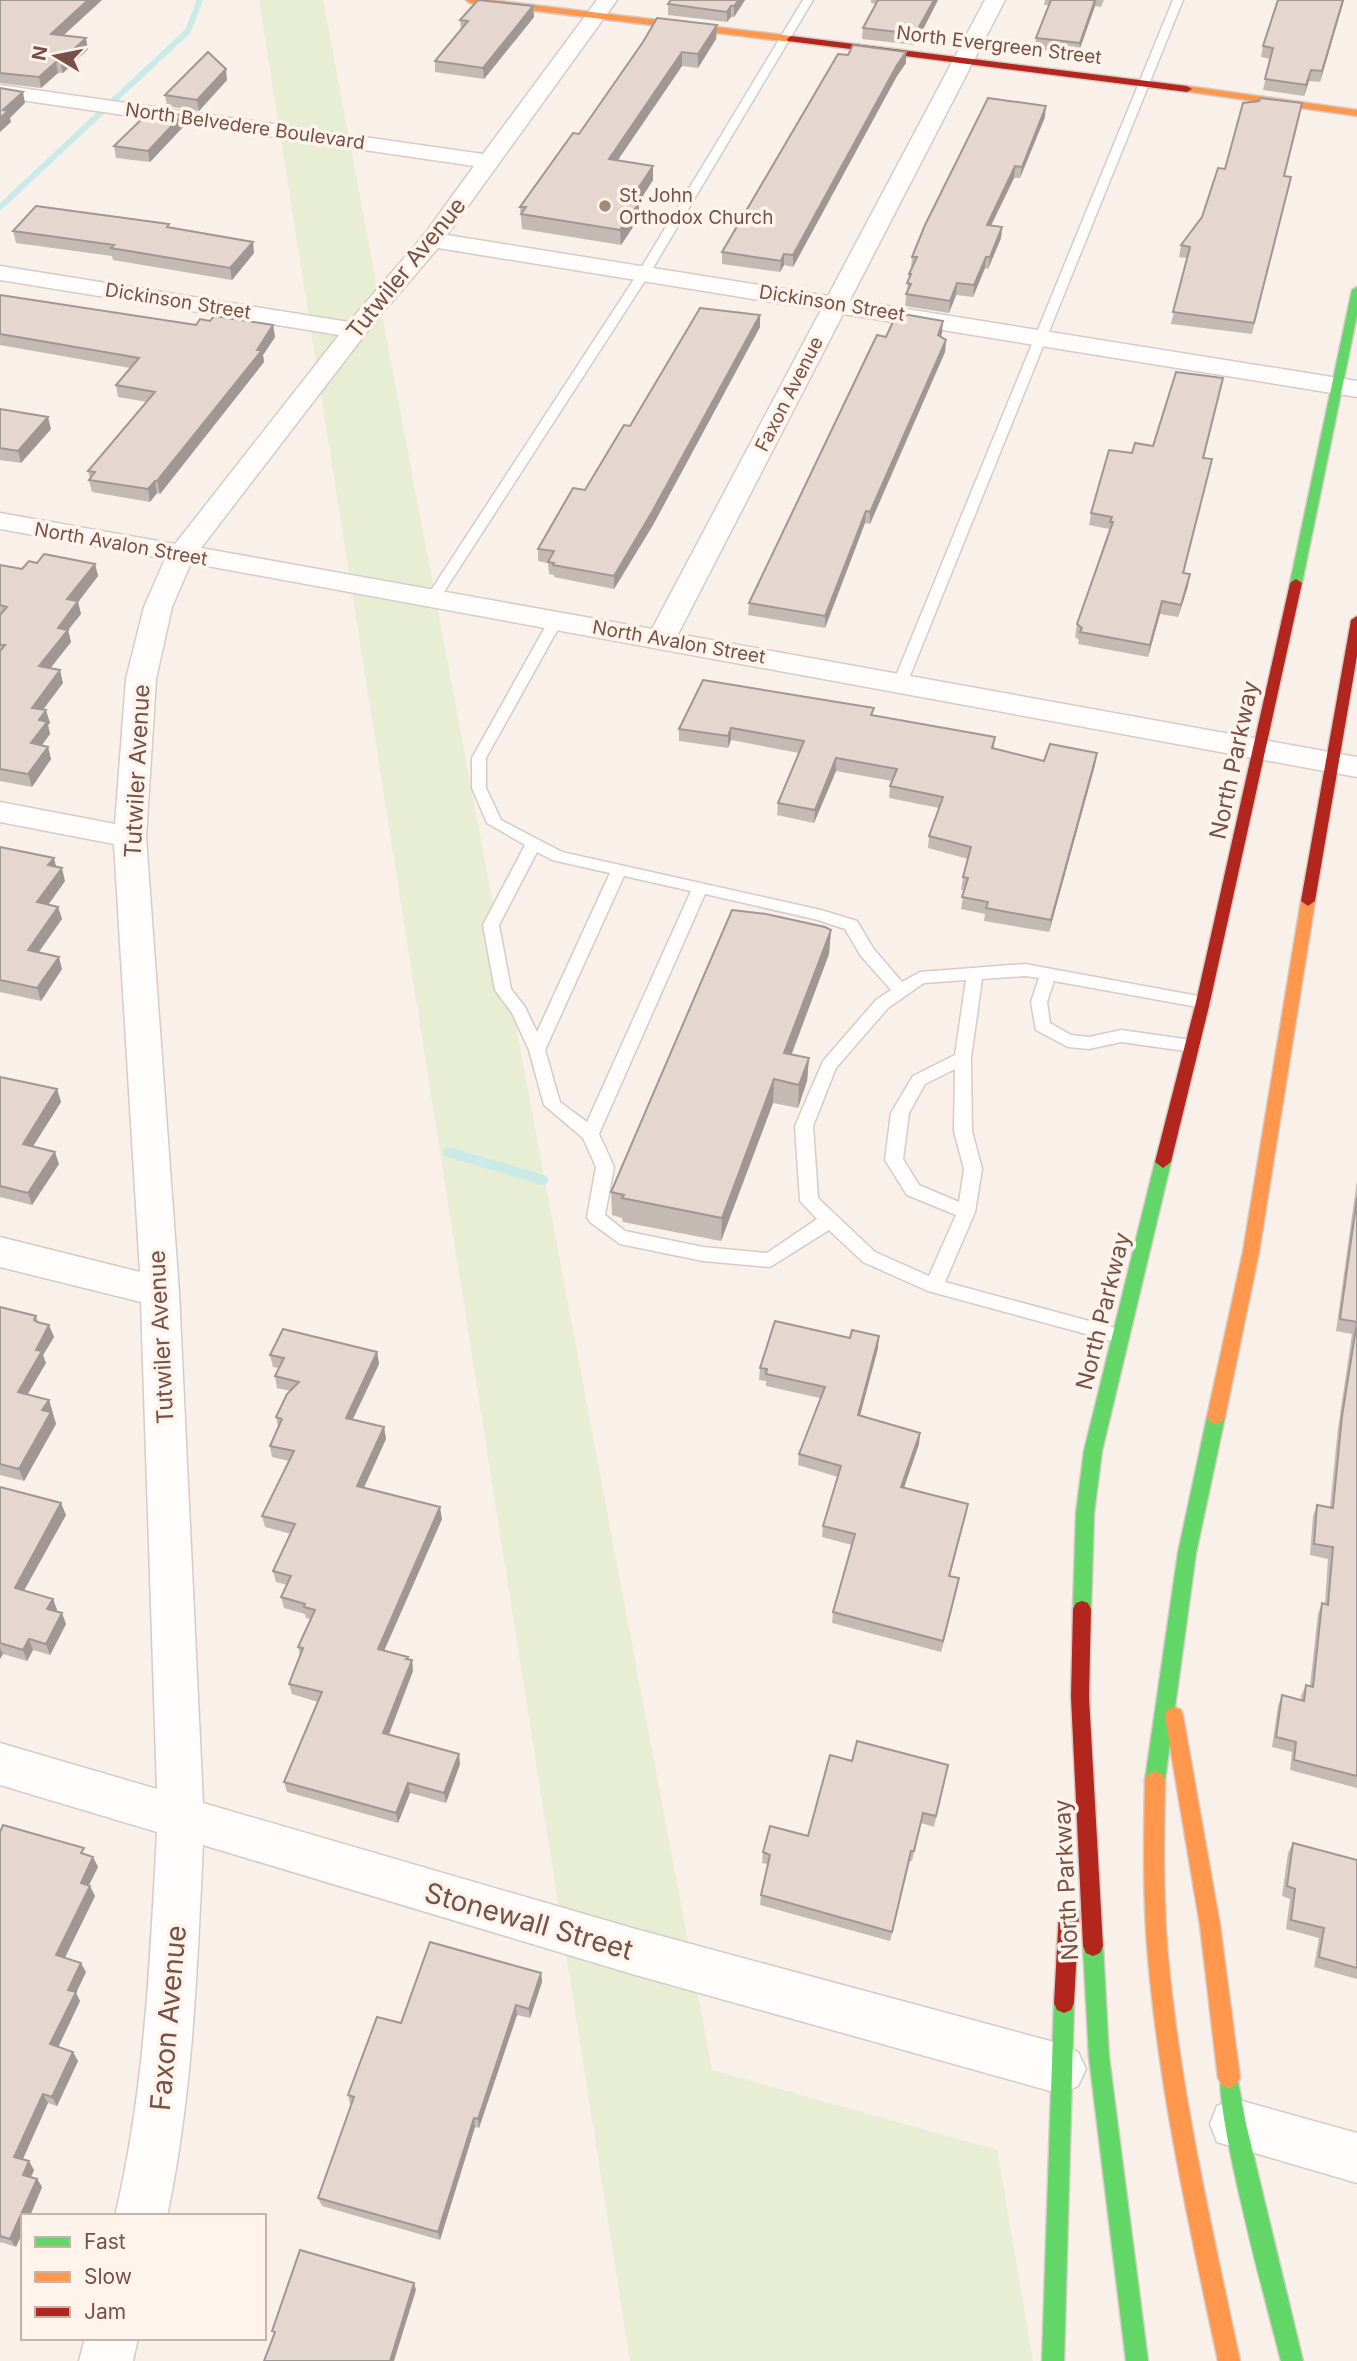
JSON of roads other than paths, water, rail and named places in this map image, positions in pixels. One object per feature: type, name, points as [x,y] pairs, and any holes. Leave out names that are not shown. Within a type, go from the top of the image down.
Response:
[{"type":"main road","name":"North Evergreen Street","points":[[470,0],[601,8],[783,40],[1145,83],[1357,113]]},
{"type":"main road","name":"North Parkway","points":[[1137,2361],[1099,2056],[1080,1697],[1085,1513],[1094,1451],[1119,1336],[1203,1002],[1346,387],[1357,290]]},
{"type":"main road","points":[[1229,2361],[1186,2158],[1157,1946],[1153,1856],[1155,1772],[1186,1553],[1251,1252],[1344,764],[1357,620]]},
{"type":"main road","points":[[1167,1675],[1210,1926],[1235,2124],[1292,2361]]},
{"type":"main road","points":[[1072,1849],[1080,1697]]},
{"type":"main road","points":[[1053,2361],[1060,2069],[1070,1890]]},
{"type":"street","name":"Faxon Avenue","points":[[661,639],[965,62],[995,0]]},
{"type":"street","name":"Tutwiler Avenue","points":[[181,1819],[160,1292],[130,836],[141,678],[158,607],[181,555],[355,330],[432,240],[601,8]]},
{"type":"street","name":"North Belvedere Boulevard","points":[[0,91],[490,162]]},
{"type":"street","name":"Dickinson Street","points":[[432,240],[1346,387]]},
{"type":"street","name":"Dickinson Street","points":[[0,273],[355,330]]},
{"type":"street","name":"North Avalon Street","points":[[0,521],[433,598],[550,631],[661,639],[1344,764]]},
{"type":"street","points":[[0,812],[130,836]]},
{"type":"street","points":[[0,1252],[160,1292]]},
{"type":"street","name":"Stonewall Street","points":[[0,1764],[632,1951],[1060,2069]]},
{"type":"street","name":"Faxon Avenue","points":[[141,2214],[156,2150],[172,2001],[181,1819]]},
{"type":"street","points":[[1235,2124],[1357,2158]]},
{"type":"street","points":[[106,2361],[111,2340]]},
{"type":"lane","points":[[433,598],[644,274],[808,0]]},
{"type":"lane","points":[[900,683],[1178,0]]},
{"type":"lane","points":[[550,631],[479,758],[479,788],[495,823],[557,856],[821,915],[851,925],[869,957],[901,991]]},
{"type":"lane","points":[[533,844],[491,925],[503,990],[519,1011],[537,1051],[552,1105],[590,1134],[606,1167],[596,1217],[620,1237],[703,1254],[770,1260],[830,1220]]},
{"type":"lane","points":[[537,1051],[619,869]]},
{"type":"lane","points":[[590,1134],[700,888]]},
{"type":"lane","points":[[1119,1336],[934,1286],[869,1257],[809,1200],[804,1126],[829,1065],[882,1004],[920,978],[1025,970],[1203,1002]]},
{"type":"lane","points":[[934,1286],[966,1212],[973,1169],[963,1132],[963,1058],[975,974]]},
{"type":"lane","points":[[1048,974],[1039,1002],[1042,1026],[1068,1041],[1089,1043],[1122,1036],[1192,1046]]},
{"type":"lane","points":[[963,1058],[919,1080],[900,1113],[894,1160],[913,1190],[966,1212]]},
{"type":"waterway","points":[[0,207],[188,31],[200,0]]},
{"type":"waterway","points":[[448,1152],[543,1180]]},
{"type":"place","name":"St. John Orthodox Church","points":[[605,206]]}]
